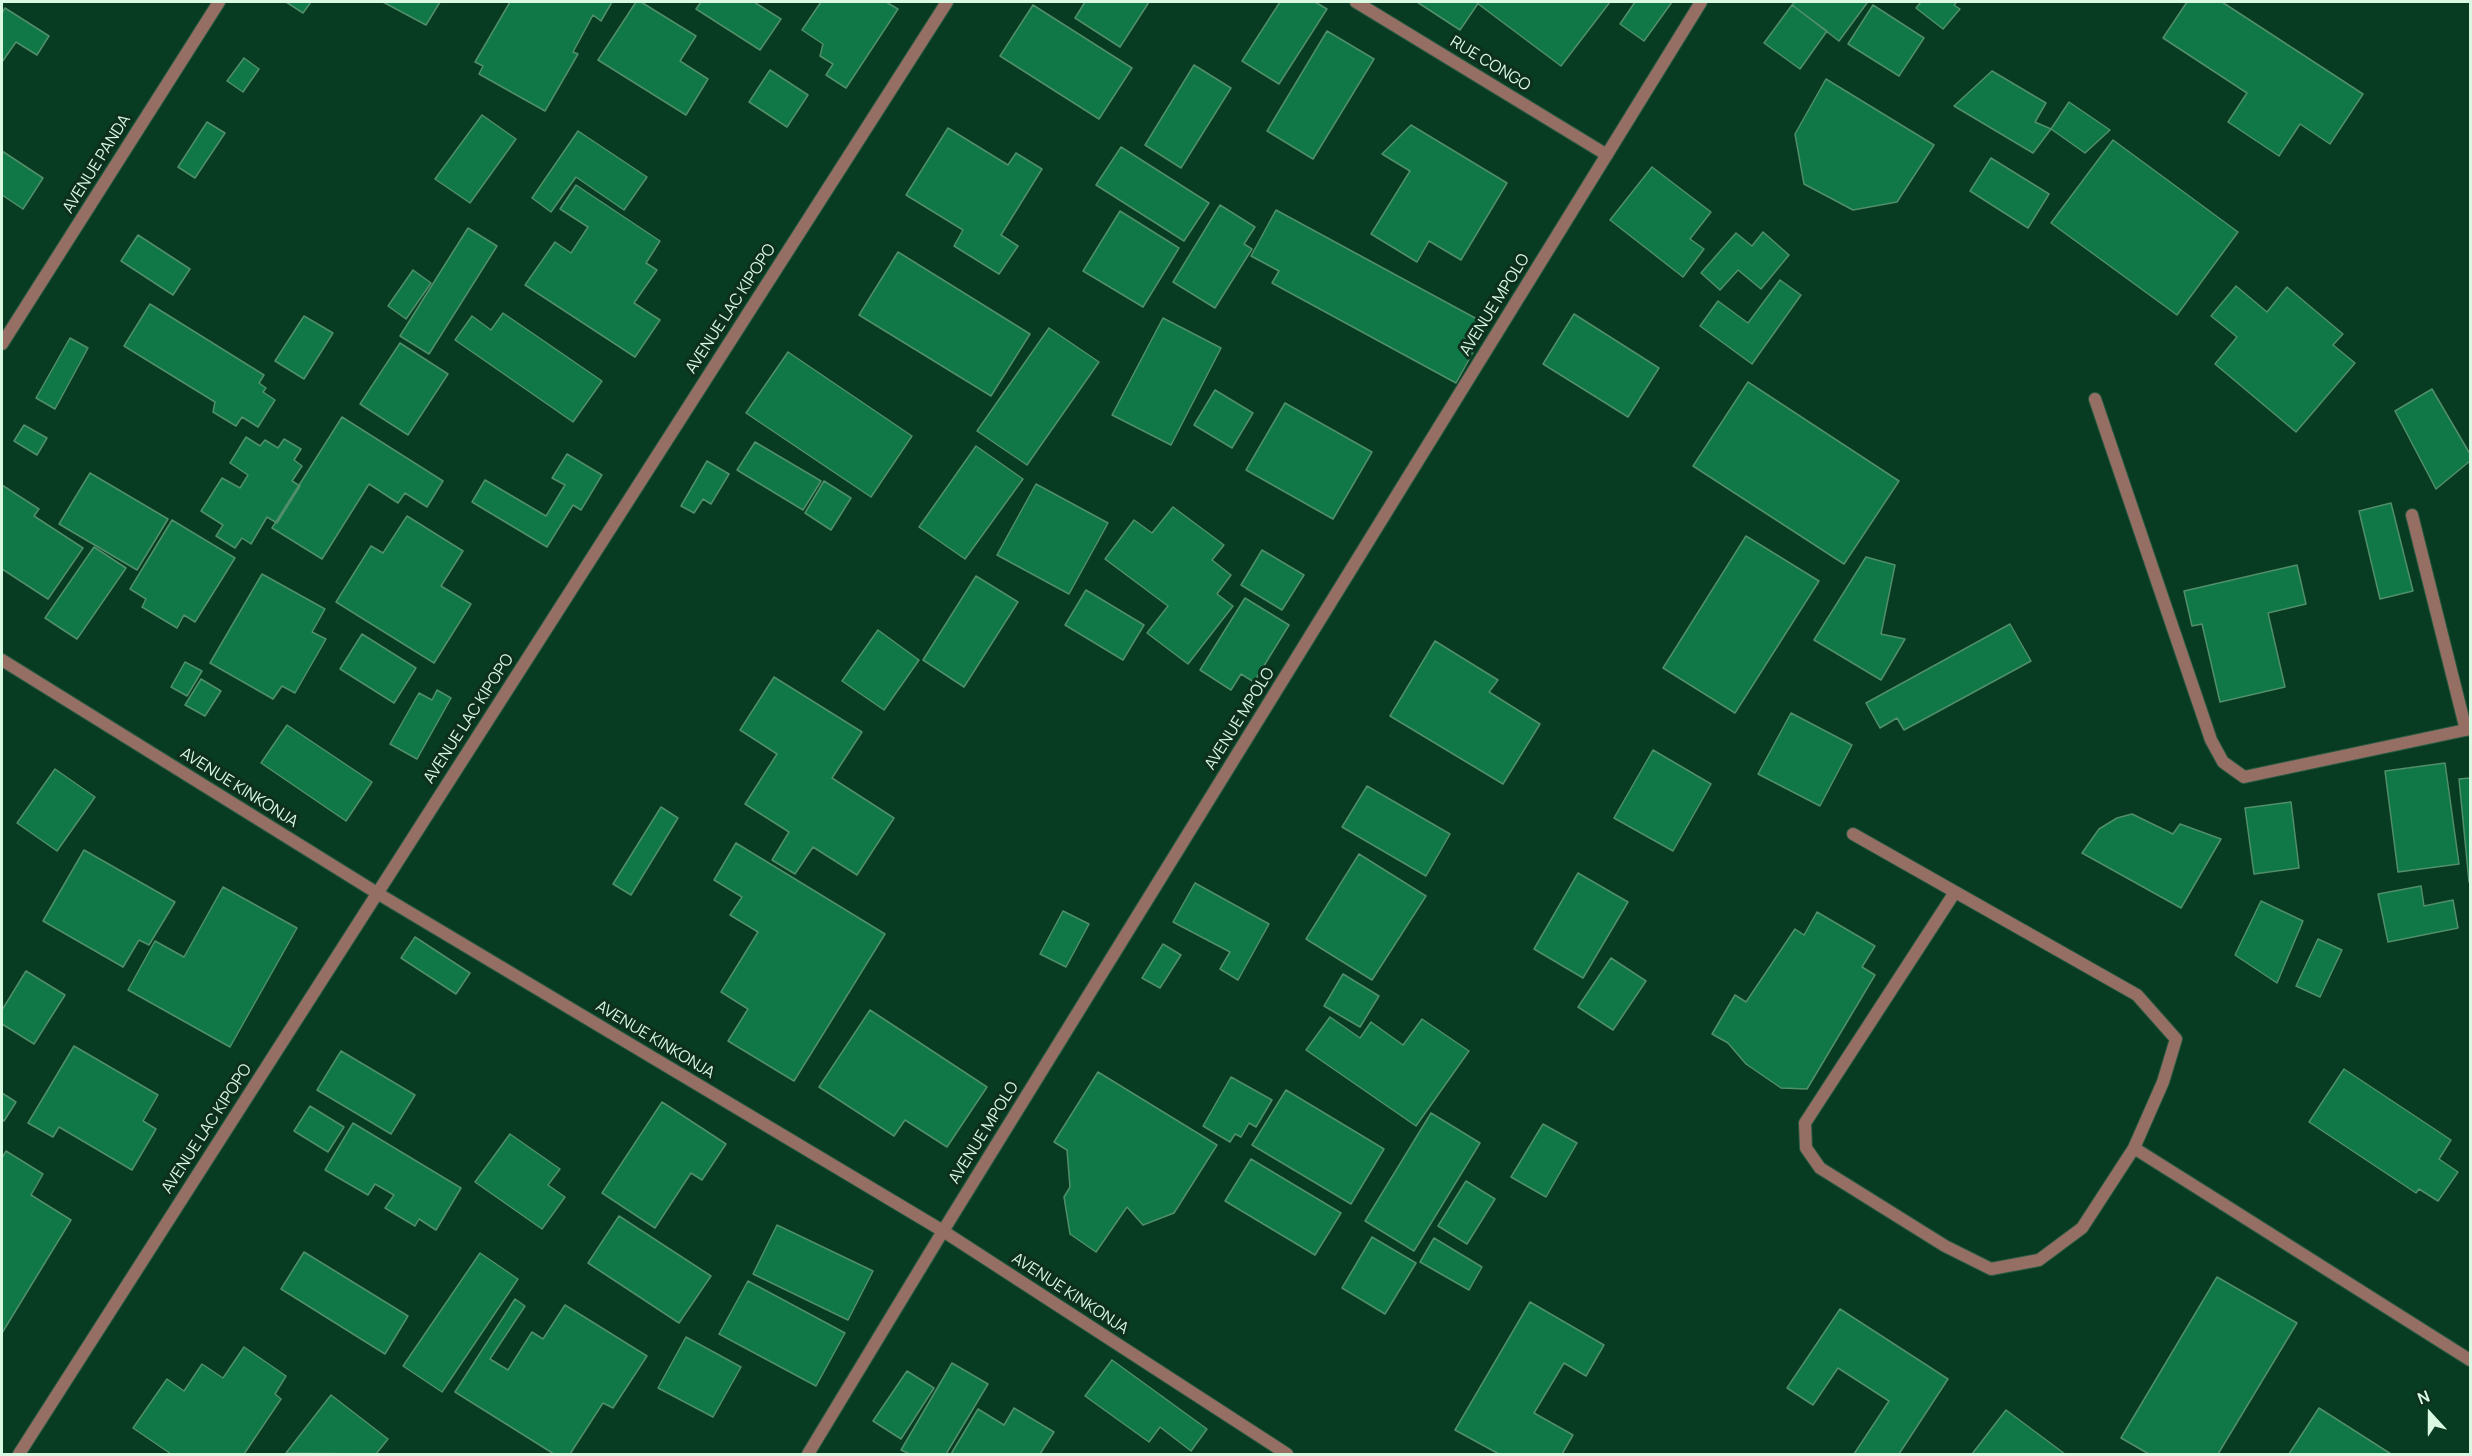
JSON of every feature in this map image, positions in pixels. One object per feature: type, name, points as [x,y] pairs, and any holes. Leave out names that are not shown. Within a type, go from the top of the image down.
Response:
[{"type":"street","name":"AVENUE PANDA","points":[[2,344],[219,2]]},
{"type":"street","name":"AVENUE LAC KIPOPO","points":[[19,1455],[947,2]]},
{"type":"street","name":"RUE CONGO","points":[[1356,2],[1607,155]]},
{"type":"street","name":"AVENUE MPOLO","points":[[808,1455],[943,1231],[1701,2]]},
{"type":"street","points":[[2095,399],[2211,740],[2223,762],[2244,777],[2468,730],[2412,515]]},
{"type":"street","name":"AVENUE KINKONJA","points":[[2,660],[377,893],[943,1231],[1287,1455]]},
{"type":"street","points":[[1853,834],[2137,995],[2176,1039],[2163,1082],[2134,1148],[2082,1228],[2039,1260],[1991,1269],[1945,1246],[1820,1168],[1806,1148],[1805,1123],[1955,892]]},
{"type":"street","points":[[2134,1148],[2470,1360]]},
{"type":"building","points":[[286,2],[311,2],[303,13]]},
{"type":"building","points":[[383,2],[440,2],[426,25]]},
{"type":"building","points":[[510,2],[612,2],[601,21],[593,15],[573,52],[578,54],[545,111],[479,74],[483,66],[475,62]]},
{"type":"building","points":[[636,2],[641,2],[696,36],[680,61],[708,79],[686,115],[598,60]]},
{"type":"building","points":[[701,2],[754,2],[781,19],[760,50],[696,9]]},
{"type":"building","points":[[821,2],[886,2],[898,9],[846,88],[826,75],[833,64],[820,56],[823,44],[802,30]]},
{"type":"building","points":[[1085,2],[1149,2],[1120,47],[1075,18]]},
{"type":"building","points":[[1280,2],[1315,2],[1327,9],[1279,84],[1242,61]]},
{"type":"building","points":[[1417,2],[1479,2],[1460,30]]},
{"type":"building","points":[[1610,2],[1561,66],[1477,3]]},
{"type":"building","points":[[1635,2],[1672,2],[1644,41],[1620,24]]},
{"type":"building","points":[[1795,2],[1867,3],[1839,41],[1792,5]]},
{"type":"building","points":[[1921,2],[1957,2],[1954,5],[1960,9],[1943,29],[1916,8]]},
{"type":"building","points":[[2187,2],[2222,2],[2363,94],[2330,144],[2300,124],[2279,156],[2228,122],[2247,93],[2163,38]]},
{"type":"building","points":[[1033,5],[1132,68],[1099,119],[1000,56]]},
{"type":"building","points":[[1792,5],[1827,31],[1800,69],[1764,43]]},
{"type":"building","points":[[1873,5],[1924,38],[1899,76],[1848,44]]},
{"type":"building","points":[[5,8],[49,36],[37,55],[16,42],[2,62],[2,13]]},
{"type":"building","points":[[1327,31],[1374,59],[1313,159],[1267,131]]},
{"type":"building","points":[[244,58],[259,69],[243,92],[227,81]]},
{"type":"building","points":[[1194,65],[1231,88],[1181,168],[1145,145]]},
{"type":"building","points":[[770,70],[808,95],[787,127],[749,102]]},
{"type":"building","points":[[1992,71],[2046,103],[2035,122],[2051,129],[2033,153],[1954,106]]},
{"type":"building","points":[[1826,79],[1934,145],[1897,202],[1853,210],[1804,184],[1795,134]]},
{"type":"building","points":[[2069,102],[2110,130],[2085,153],[2051,129]]},
{"type":"building","points":[[482,115],[516,139],[470,203],[435,179]]},
{"type":"building","points":[[207,122],[225,133],[195,178],[178,167]]},
{"type":"building","points":[[1411,125],[1507,183],[1461,260],[1429,241],[1417,262],[1371,234],[1410,171],[1382,154]]},
{"type":"building","points":[[948,128],[1008,165],[1016,153],[1042,169],[1001,235],[1018,246],[999,274],[954,246],[963,230],[906,195]]},
{"type":"building","points":[[578,131],[647,177],[624,210],[576,177],[551,212],[532,198]]},
{"type":"building","points":[[2113,140],[2238,232],[2177,315],[2051,223]]},
{"type":"building","points":[[1121,147],[1209,203],[1184,241],[1096,185]]},
{"type":"building","points":[[2,151],[43,178],[23,209],[2,195]]},
{"type":"building","points":[[1991,158],[2049,194],[2028,228],[1970,191]]},
{"type":"building","points":[[1652,167],[1711,212],[1690,239],[1704,249],[1683,277],[1610,220]]},
{"type":"building","points":[[576,185],[660,241],[646,263],[657,270],[634,303],[660,320],[635,357],[525,285],[555,242],[571,253],[588,227],[560,209]]},
{"type":"building","points":[[1220,205],[1255,227],[1244,244],[1252,249],[1215,308],[1173,282]]},
{"type":"building","points":[[1276,210],[1488,325],[1456,383],[1272,283],[1279,271],[1251,256]]},
{"type":"building","points":[[1120,211],[1179,248],[1143,307],[1083,271]]},
{"type":"building","points":[[468,228],[497,246],[429,354],[400,336]]},
{"type":"building","points":[[1763,232],[1789,255],[1761,289],[1738,270],[1720,290],[1701,273],[1736,233],[1752,246]]},
{"type":"building","points":[[138,235],[190,269],[173,295],[121,261]]},
{"type":"building","points":[[898,252],[1030,334],[991,396],[859,315]]},
{"type":"building","points":[[413,270],[431,283],[406,319],[388,306]]},
{"type":"building","points":[[1780,280],[1801,295],[1752,364],[1700,326],[1718,301],[1748,323]]},
{"type":"building","points":[[2236,286],[2267,312],[2287,287],[2343,334],[2333,345],[2355,363],[2296,432],[2215,364],[2237,337],[2211,316]]},
{"type":"building","points":[[150,304],[264,375],[259,383],[266,388],[263,392],[275,400],[258,427],[242,417],[236,426],[213,412],[215,402],[124,346]]},
{"type":"building","points":[[503,313],[602,381],[573,422],[455,340],[472,316],[491,330]]},
{"type":"building","points":[[1574,314],[1659,368],[1628,417],[1543,364]]},
{"type":"building","points":[[304,316],[333,333],[304,379],[275,361]]},
{"type":"building","points":[[1163,318],[1221,348],[1171,445],[1112,415]]},
{"type":"building","points":[[1049,328],[1099,362],[1027,465],[977,431]]},
{"type":"building","points":[[70,338],[88,348],[55,409],[36,398]]},
{"type":"building","points":[[400,343],[448,374],[408,435],[360,404]]},
{"type":"building","points":[[788,352],[912,436],[871,497],[746,413]]},
{"type":"building","points":[[1748,382],[1899,481],[1844,564],[1693,466]]},
{"type":"building","points":[[2432,389],[2470,454],[2470,461],[2436,489],[2395,411]]},
{"type":"building","points":[[1215,390],[1253,413],[1232,448],[1194,425]]},
{"type":"building","points":[[1285,403],[1372,452],[1333,519],[1246,470]]},
{"type":"building","points":[[342,417],[443,481],[427,507],[405,493],[398,503],[369,484],[322,559],[272,528]]},
{"type":"building","points":[[24,425],[47,438],[37,455],[14,441]]},
{"type":"building","points":[[246,437],[260,446],[265,440],[278,448],[284,439],[301,449],[294,460],[302,466],[292,481],[300,486],[277,523],[267,517],[251,544],[242,538],[235,548],[216,536],[223,525],[201,511],[222,478],[240,488],[248,475],[230,463]]},
{"type":"building","points":[[755,442],[821,481],[803,510],[737,470]]},
{"type":"building","points":[[976,446],[1023,479],[965,559],[919,527]]},
{"type":"building","points":[[567,454],[602,475],[581,510],[573,505],[547,547],[472,502],[485,480],[546,516],[565,485],[552,478]]},
{"type":"building","points":[[707,461],[729,474],[711,504],[703,499],[694,513],[681,506]]},
{"type":"building","points":[[90,473],[168,519],[137,570],[59,524]]},
{"type":"building","points":[[824,481],[851,498],[831,530],[805,513]]},
{"type":"building","points":[[1036,484],[1108,523],[1069,594],[997,555]]},
{"type":"building","points":[[2,485],[39,509],[34,516],[83,548],[48,599],[2,569]]},
{"type":"building","points":[[2391,503],[2413,591],[2380,599],[2359,511]]},
{"type":"building","points":[[1173,507],[1224,545],[1212,560],[1231,575],[1217,594],[1233,606],[1188,664],[1147,633],[1168,606],[1105,559],[1134,520],[1152,533]]},
{"type":"building","points":[[407,516],[463,551],[441,586],[471,604],[434,663],[336,602],[371,546],[383,553]]},
{"type":"building","points":[[172,520],[235,558],[195,622],[184,615],[177,628],[142,607],[146,599],[130,589]]},
{"type":"building","points":[[1746,536],[1819,581],[1735,713],[1663,668]]},
{"type":"building","points":[[94,547],[126,568],[77,639],[45,618]]},
{"type":"building","points":[[1262,550],[1304,575],[1282,610],[1241,585]]},
{"type":"building","points":[[1866,557],[1895,565],[1881,634],[1905,639],[1881,680],[1814,640]]},
{"type":"building","points":[[2297,565],[2306,604],[2268,613],[2285,687],[2220,702],[2202,624],[2192,626],[2184,591]]},
{"type":"building","points":[[262,574],[325,609],[312,632],[326,639],[295,693],[282,686],[273,699],[210,663]]},
{"type":"building","points":[[976,576],[1018,602],[964,687],[923,660]]},
{"type":"building","points":[[1086,590],[1144,625],[1123,660],[1065,625]]},
{"type":"building","points":[[1245,598],[1289,625],[1254,682],[1241,674],[1231,690],[1200,670]]},
{"type":"building","points":[[2010,624],[2031,661],[1904,730],[1897,718],[1880,728],[1866,703]]},
{"type":"building","points":[[878,630],[919,660],[884,710],[842,681]]},
{"type":"building","points":[[362,634],[416,668],[394,703],[340,669]]},
{"type":"building","points":[[1435,641],[1498,680],[1489,692],[1540,724],[1503,784],[1390,716]]},
{"type":"building","points":[[185,662],[202,671],[187,696],[171,687]]},
{"type":"building","points":[[774,677],[862,732],[832,778],[894,818],[857,875],[813,847],[795,874],[772,860],[789,832],[745,804],[777,754],[740,730]]},
{"type":"building","points":[[201,679],[221,691],[205,716],[185,705]]},
{"type":"building","points":[[437,690],[451,698],[417,759],[390,744],[419,693],[432,700]]},
{"type":"building","points":[[1791,713],[1852,745],[1820,806],[1758,774]]},
{"type":"building","points":[[287,725],[372,782],[346,821],[261,763]]},
{"type":"building","points":[[1653,750],[1711,784],[1673,851],[1614,818]]},
{"type":"building","points":[[2445,763],[2459,864],[2398,872],[2385,771]]},
{"type":"building","points":[[55,769],[95,797],[57,851],[17,823]]},
{"type":"building","points":[[2470,778],[2470,882],[2469,882],[2459,779]]},
{"type":"building","points":[[1367,786],[1450,834],[1426,876],[1342,827]]},
{"type":"building","points":[[2291,802],[2299,868],[2254,874],[2245,808]]},
{"type":"building","points":[[661,807],[678,818],[631,895],[613,884]]},
{"type":"building","points":[[2132,814],[2173,834],[2180,824],[2221,839],[2181,908],[2082,853],[2099,829],[2117,818]]},
{"type":"building","points":[[736,843],[885,934],[794,1081],[728,1041],[748,1009],[721,992],[758,932],[730,915],[742,897],[714,880]]},
{"type":"building","points":[[84,850],[175,902],[149,945],[139,940],[123,967],[43,921]]},
{"type":"building","points":[[1359,854],[1426,896],[1372,980],[1306,939]]},
{"type":"building","points":[[1578,873],[1628,902],[1583,978],[1534,949]]},
{"type":"building","points":[[1195,883],[1269,924],[1238,980],[1220,969],[1230,952],[1173,922]]},
{"type":"building","points":[[2421,886],[2424,906],[2453,900],[2458,928],[2388,942],[2378,894]]},
{"type":"building","points":[[223,887],[297,928],[230,1047],[128,990],[155,941],[184,957]]},
{"type":"building","points":[[2261,901],[2303,921],[2277,983],[2235,955]]},
{"type":"building","points":[[1063,911],[1089,924],[1066,967],[1040,954]]},
{"type":"building","points":[[1817,912],[1875,946],[1862,967],[1875,975],[1807,1089],[1781,1088],[1746,1064],[1728,1043],[1712,1034],[1735,995],[1746,1002],[1795,929],[1804,935]]},
{"type":"building","points":[[415,937],[470,973],[456,994],[401,958]]},
{"type":"building","points":[[2318,939],[2342,950],[2320,997],[2296,986]]},
{"type":"building","points":[[1163,944],[1181,955],[1160,988],[1142,978]]},
{"type":"building","points":[[1611,958],[1646,981],[1613,1030],[1578,1007]]},
{"type":"building","points":[[26,971],[65,995],[34,1044],[2,1024],[2,1010]]},
{"type":"building","points":[[1343,974],[1379,996],[1360,1027],[1324,1006]]},
{"type":"building","points":[[870,1010],[987,1087],[947,1147],[905,1120],[894,1136],[819,1087]]},
{"type":"building","points":[[1330,1017],[1360,1038],[1371,1022],[1403,1045],[1422,1019],[1469,1051],[1416,1126],[1306,1050]]},
{"type":"building","points":[[74,1046],[158,1095],[143,1121],[156,1129],[132,1170],[59,1127],[53,1137],[28,1123]]},
{"type":"building","points":[[341,1051],[415,1095],[391,1134],[317,1090]]},
{"type":"building","points":[[2344,1069],[2451,1140],[2439,1159],[2458,1172],[2438,1201],[2419,1189],[2416,1193],[2309,1122]]},
{"type":"building","points":[[1098,1072],[1217,1145],[1174,1213],[1143,1225],[1127,1207],[1096,1252],[1070,1234],[1064,1197],[1070,1187],[1067,1150],[1054,1142]]},
{"type":"building","points":[[1231,1077],[1272,1100],[1256,1127],[1249,1123],[1241,1137],[1235,1134],[1230,1142],[1203,1126]]},
{"type":"building","points":[[1286,1090],[1384,1149],[1351,1204],[1252,1145]]},
{"type":"building","points":[[2,1093],[16,1102],[4,1121],[2,1119]]},
{"type":"building","points":[[662,1102],[726,1144],[702,1180],[691,1173],[655,1228],[602,1193]]},
{"type":"building","points":[[310,1106],[344,1127],[328,1152],[294,1131]]},
{"type":"building","points":[[1431,1113],[1480,1143],[1414,1251],[1365,1221]]},
{"type":"building","points":[[353,1123],[461,1188],[436,1230],[419,1219],[415,1226],[385,1208],[394,1195],[375,1184],[368,1195],[325,1170]]},
{"type":"building","points":[[1543,1124],[1577,1143],[1546,1197],[1511,1177]]},
{"type":"building","points":[[510,1134],[560,1169],[548,1185],[565,1197],[542,1229],[475,1182]]},
{"type":"building","points":[[6,1151],[43,1174],[31,1195],[71,1220],[2,1333],[2,1158]]},
{"type":"building","points":[[1251,1159],[1341,1213],[1315,1255],[1225,1201]]},
{"type":"building","points":[[1466,1181],[1495,1199],[1467,1244],[1438,1226]]},
{"type":"building","points":[[619,1216],[711,1276],[679,1323],[588,1263]]},
{"type":"building","points":[[777,1225],[873,1271],[848,1320],[753,1274]]},
{"type":"building","points":[[1372,1237],[1416,1263],[1385,1314],[1342,1288]]},
{"type":"building","points":[[1434,1238],[1482,1267],[1469,1290],[1420,1262]]},
{"type":"building","points":[[304,1252],[408,1316],[385,1354],[281,1289]]},
{"type":"building","points":[[480,1253],[518,1279],[442,1392],[403,1366]]},
{"type":"building","points":[[2217,1277],[2297,1323],[2218,1454],[2149,1454],[2121,1438]]},
{"type":"building","points":[[748,1281],[845,1333],[816,1386],[719,1334]]},
{"type":"building","points":[[515,1299],[525,1306],[490,1359],[508,1370],[532,1332],[543,1339],[565,1305],[647,1356],[613,1408],[603,1403],[570,1454],[554,1454],[455,1392]]},
{"type":"building","points":[[1530,1302],[1604,1345],[1586,1376],[1564,1363],[1534,1413],[1573,1435],[1562,1454],[1499,1454],[1455,1430]]},
{"type":"building","points":[[1840,1309],[1948,1379],[1899,1454],[1854,1454],[1889,1401],[1838,1368],[1813,1405],[1787,1388]]},
{"type":"building","points":[[686,1337],[741,1367],[713,1417],[658,1388]]},
{"type":"building","points":[[244,1347],[286,1376],[275,1394],[281,1399],[244,1454],[171,1454],[133,1428],[167,1379],[184,1391],[202,1364],[223,1378]]},
{"type":"building","points":[[1112,1360],[1207,1429],[1191,1451],[1160,1427],[1149,1442],[1085,1396]]},
{"type":"building","points":[[952,1363],[988,1384],[946,1454],[910,1454],[901,1450]]},
{"type":"building","points":[[907,1371],[934,1388],[901,1439],[873,1421]]},
{"type":"building","points":[[331,1395],[388,1439],[376,1454],[286,1453]]},
{"type":"building","points":[[1014,1408],[1054,1432],[1040,1454],[951,1454],[978,1409],[1004,1425]]},
{"type":"building","points":[[2319,1408],[2391,1454],[2289,1454]]},
{"type":"building","points":[[2006,1410],[2065,1454],[1972,1454]]}]
